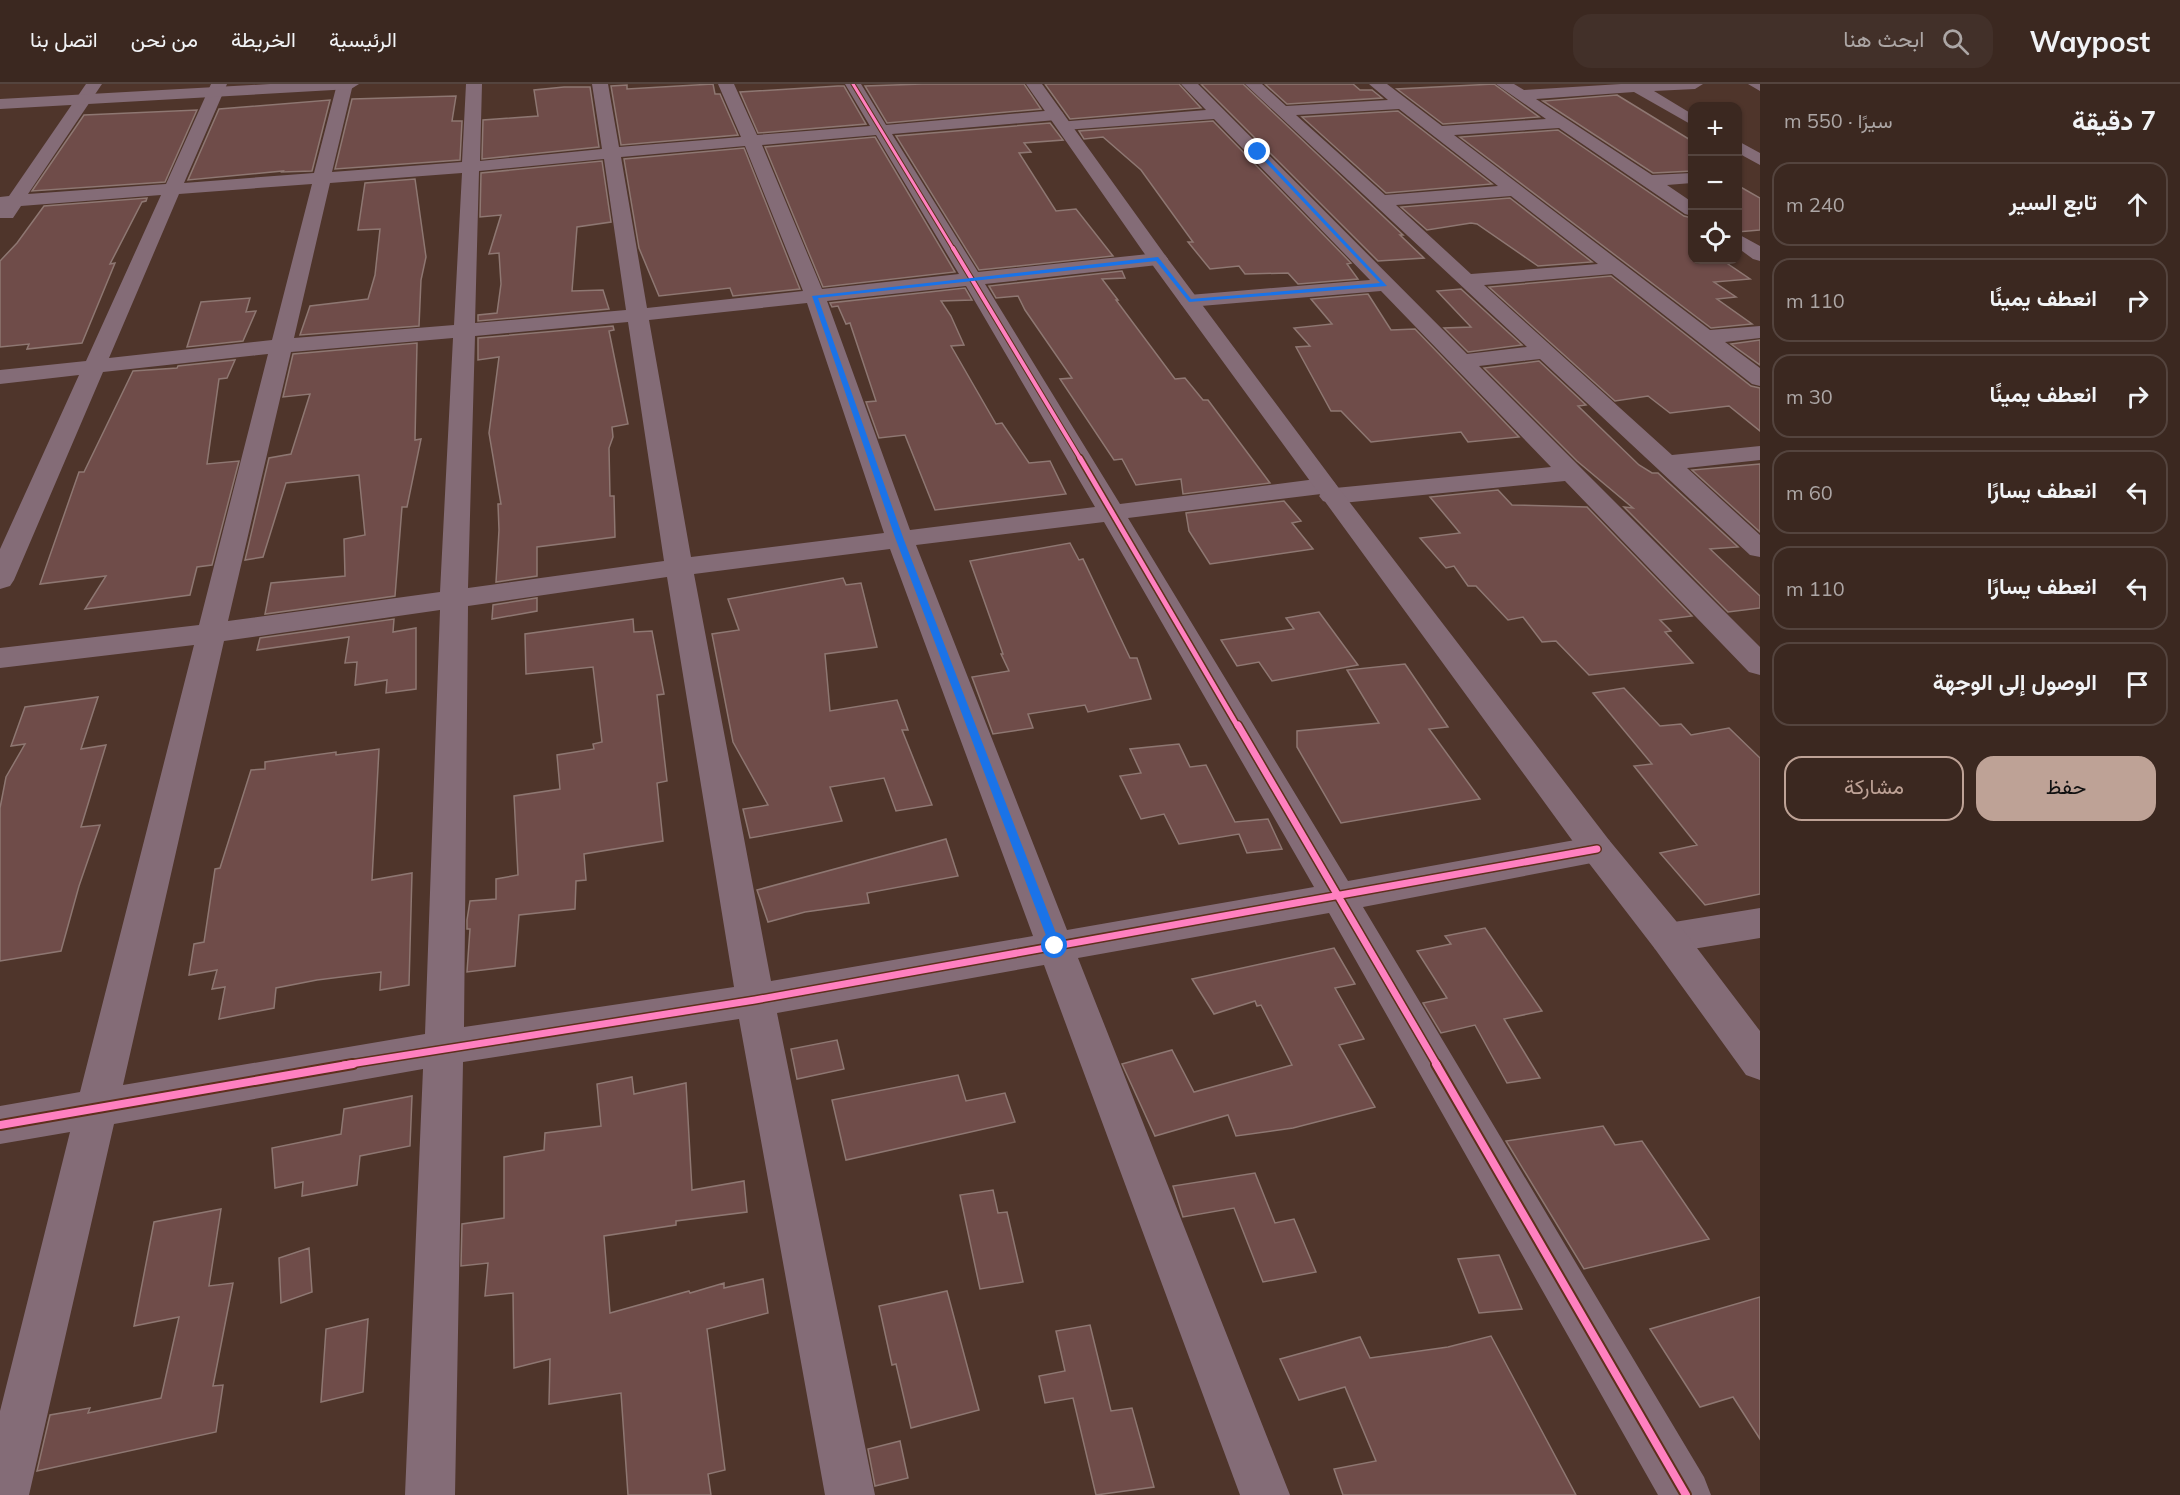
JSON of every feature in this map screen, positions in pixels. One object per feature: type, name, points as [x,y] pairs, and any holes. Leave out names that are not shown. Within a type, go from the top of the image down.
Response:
[{"type":"street","points":[[0,223],[7,202],[94,84]]},
{"type":"street","points":[[4,1495],[345,84]]},
{"type":"street","points":[[0,104],[217,88],[351,84]]},
{"type":"street","points":[[430,1495],[444,1048],[454,599],[474,84]]},
{"type":"street","points":[[600,84],[609,153],[639,315],[679,567],[755,1000],[849,1495]]},
{"type":"street","points":[[726,84],[815,296],[900,540],[1265,1495]]},
{"type":"street","points":[[854,84],[1339,897],[1686,1495]]},
{"type":"street","points":[[1034,84],[1158,259],[1328,491],[1760,1062]]},
{"type":"street","points":[[1189,84],[1219,114],[1269,151],[1385,285],[1572,473],[1749,641],[1760,664]]},
{"type":"street","points":[[1253,84],[1282,111],[1311,148],[1380,201],[1760,549]]},
{"type":"street","points":[[1377,84],[1760,379]]},
{"type":"street","points":[[1504,84],[1688,207]]},
{"type":"street","points":[[1520,95],[1634,86],[1695,84]]},
{"type":"street","points":[[1634,86],[1688,118]]},
{"type":"street","points":[[0,580],[217,88]]},
{"type":"street","points":[[1282,111],[1402,104]]},
{"type":"street","points":[[7,202],[469,167],[609,153],[883,131],[1060,120],[1219,114]]},
{"type":"street","points":[[1439,131],[1562,123]]},
{"type":"street","points":[[1742,150],[1760,160]]},
{"type":"street","points":[[1649,181],[1688,178]]},
{"type":"street","points":[[1380,201],[1514,190]]},
{"type":"street","points":[[1742,243],[1760,255]]},
{"type":"street","points":[[0,377],[463,328],[639,315],[1158,259]]},
{"type":"street","points":[[1466,280],[1618,268]]},
{"type":"street","points":[[1189,301],[1385,285]]},
{"type":"street","points":[[1705,337],[1760,332]]},
{"type":"street","points":[[1462,361],[1544,352]]},
{"type":"street","points":[[1666,463],[1760,453]]},
{"type":"street","points":[[0,658],[211,633],[679,567],[1112,513],[1328,491],[1572,473]]},
{"type":"street","points":[[0,1125],[444,1048],[755,1000],[1597,849]]},
{"type":"street","points":[[1668,938],[1760,923]]},
{"type":"building","points":[[713,84],[715,94],[720,94],[738,135],[621,145],[611,86],[627,85],[627,89]]},
{"type":"building","points":[[1024,84],[1041,109],[887,123],[865,86]]},
{"type":"building","points":[[1045,84],[1179,84],[1201,108],[1070,119]]},
{"type":"building","points":[[1201,84],[1243,84],[1403,235],[1400,235],[1424,258],[1378,261]]},
{"type":"building","points":[[1265,84],[1353,84],[1360,90],[1372,90],[1382,98],[1287,104]]},
{"type":"building","points":[[1494,84],[1539,117],[1443,124],[1397,89]]},
{"type":"building","points":[[844,86],[866,124],[758,133],[740,92]]},
{"type":"building","points":[[590,87],[599,147],[482,159],[483,120],[538,116],[534,90]]},
{"type":"building","points":[[1617,95],[1688,139],[1688,171],[1653,173],[1543,101]]},
{"type":"building","points":[[456,96],[452,121],[462,121],[460,160],[335,169],[352,99]]},
{"type":"building","points":[[330,100],[312,171],[283,171],[188,180],[219,109]]},
{"type":"building","points":[[197,110],[165,182],[32,191],[84,115]]},
{"type":"building","points":[[1398,111],[1492,184],[1386,193],[1302,117]]},
{"type":"building","points":[[1213,121],[1351,263],[1347,264],[1358,279],[1298,284],[1288,273],[1245,274],[1239,266],[1210,269],[1188,242],[1193,242],[1141,170],[1103,137],[1084,139],[1079,131]]},
{"type":"building","points":[[1050,123],[1063,140],[1024,143],[1031,152],[1019,153],[1056,211],[1076,209],[1113,256],[979,270],[896,136]]},
{"type":"building","points":[[1558,130],[1688,217],[1688,264],[1728,264],[1750,279],[1714,282],[1736,297],[1717,299],[1752,324],[1711,328],[1460,137]]},
{"type":"building","points":[[875,137],[955,272],[823,287],[765,147]]},
{"type":"building","points":[[744,148],[800,289],[733,296],[730,288],[659,296],[639,248],[624,159]]},
{"type":"building","points":[[602,161],[611,222],[577,227],[572,291],[603,290],[609,309],[478,321],[478,315],[497,313],[501,284],[499,253],[489,254],[501,215],[480,217],[481,173]]},
{"type":"building","points":[[415,179],[426,257],[421,280],[419,326],[300,335],[310,306],[368,299],[375,275],[380,229],[358,230],[365,183]]},
{"type":"building","points":[[1742,188],[1760,198],[1760,230],[1742,232]]},
{"type":"building","points":[[147,198],[142,202],[110,264],[115,263],[82,343],[27,349],[29,344],[0,347],[0,261],[17,243],[44,206]]},
{"type":"building","points":[[1510,198],[1592,262],[1538,266],[1477,224],[1427,230],[1401,207]]},
{"type":"building","points":[[1122,271],[1125,278],[1102,279],[1175,379],[1185,378],[1203,400],[1208,400],[1270,483],[1183,494],[1181,479],[1136,485],[1122,459],[1114,460],[1060,379],[1072,378],[1025,310],[1018,296],[996,298],[989,286]]},
{"type":"building","points":[[1611,276],[1751,386],[1760,388],[1760,431],[1729,406],[1670,413],[1648,396],[1615,401],[1489,287]]},
{"type":"building","points":[[965,288],[972,300],[941,301],[951,316],[964,345],[951,346],[996,424],[1002,423],[1029,463],[1050,461],[1066,494],[935,510],[905,435],[879,438],[866,402],[876,401],[850,323],[846,324],[838,306],[832,307],[830,303]]},
{"type":"building","points":[[1461,289],[1522,345],[1468,352],[1444,328],[1471,327],[1437,291]]},
{"type":"building","points":[[1368,294],[1391,330],[1415,329],[1519,437],[1468,442],[1461,432],[1371,442],[1341,411],[1331,411],[1296,347],[1310,346],[1294,328],[1332,324],[1311,299]]},
{"type":"building","points":[[250,298],[246,312],[256,311],[243,341],[187,347],[201,302]]},
{"type":"building","points":[[613,326],[614,330],[609,331],[628,424],[612,427],[613,437],[609,448],[610,496],[614,496],[615,537],[537,547],[537,576],[496,582],[498,504],[501,504],[489,433],[499,357],[478,360],[478,338]]},
{"type":"building","points":[[1760,340],[1760,365],[1731,344]]},
{"type":"building","points":[[417,343],[415,440],[421,439],[407,507],[402,507],[395,596],[265,614],[271,583],[345,576],[344,539],[365,535],[359,475],[286,483],[263,557],[245,560],[269,458],[291,454],[310,394],[283,397],[293,354]]},
{"type":"building","points":[[235,360],[227,378],[219,379],[207,464],[239,461],[212,565],[197,567],[190,595],[85,609],[106,576],[40,584],[79,472],[84,472],[133,371]]},
{"type":"building","points":[[1539,361],[1586,405],[1578,406],[1639,465],[1652,473],[1658,473],[1738,547],[1710,549],[1760,596],[1760,608],[1728,612],[1624,507],[1633,508],[1577,461],[1484,368]]},
{"type":"building","points":[[1760,464],[1760,532],[1692,470]]},
{"type":"building","points":[[1498,490],[1512,505],[1587,507],[1692,616],[1660,620],[1671,631],[1665,632],[1693,663],[1589,675],[1556,641],[1542,642],[1523,617],[1508,620],[1476,586],[1468,586],[1454,566],[1446,568],[1420,538],[1460,533],[1430,497]]},
{"type":"building","points":[[1284,501],[1301,521],[1292,523],[1313,549],[1210,564],[1189,531],[1186,513]]},
{"type":"building","points":[[1070,543],[1079,560],[1083,559],[1130,658],[1137,658],[1151,699],[1088,712],[1085,705],[1028,714],[1033,728],[993,734],[972,677],[1009,671],[1001,654],[1003,654],[970,561]]},
{"type":"building","points":[[843,578],[846,585],[861,583],[877,647],[825,654],[830,711],[897,700],[908,730],[902,730],[932,805],[896,811],[884,778],[830,787],[842,821],[750,838],[743,809],[768,805],[733,742],[712,634],[739,630],[728,599]]},
{"type":"building","points":[[537,598],[537,611],[492,619],[493,605]]},
{"type":"building","points":[[1319,612],[1358,665],[1272,681],[1259,662],[1237,666],[1221,640],[1294,629],[1286,618]]},
{"type":"building","points":[[394,619],[393,632],[416,628],[416,689],[386,693],[387,680],[355,685],[357,662],[345,663],[349,637],[257,650],[260,638]]},
{"type":"building","points":[[633,619],[634,632],[652,631],[664,694],[657,695],[667,781],[657,783],[663,841],[584,854],[586,880],[576,881],[575,909],[519,915],[515,966],[467,972],[470,929],[467,929],[467,920],[470,901],[496,899],[496,879],[518,875],[514,796],[560,789],[557,755],[594,749],[593,744],[602,742],[593,667],[526,674],[525,634]]},
{"type":"building","points":[[1405,664],[1448,727],[1429,729],[1480,799],[1341,823],[1297,747],[1297,731],[1379,723],[1347,670]]},
{"type":"building","points":[[1624,688],[1660,726],[1681,724],[1691,735],[1729,728],[1760,758],[1760,894],[1705,905],[1660,853],[1697,845],[1634,766],[1652,764],[1593,693]]},
{"type":"building","points":[[98,697],[81,749],[106,745],[81,827],[100,825],[79,886],[61,951],[0,961],[0,808],[6,777],[25,744],[11,746],[25,707]]},
{"type":"building","points":[[1179,744],[1190,767],[1206,765],[1235,822],[1268,819],[1282,849],[1247,853],[1239,834],[1179,844],[1164,814],[1141,819],[1120,776],[1141,773],[1130,749]]},
{"type":"building","points":[[379,749],[372,880],[412,873],[409,985],[380,990],[381,972],[317,980],[276,988],[274,1008],[219,1019],[225,987],[212,989],[217,970],[189,975],[194,944],[204,942],[215,869],[220,868],[251,770],[265,769],[265,762],[336,752],[336,755]]},
{"type":"building","points":[[946,839],[958,876],[867,893],[869,903],[805,912],[768,922],[757,890]]},
{"type":"building","points":[[1485,928],[1542,1011],[1504,1019],[1540,1078],[1507,1083],[1475,1025],[1441,1033],[1423,1003],[1447,998],[1417,951],[1451,944],[1445,936]]},
{"type":"building","points":[[1334,948],[1355,984],[1335,988],[1364,1039],[1339,1045],[1375,1107],[1293,1128],[1236,1136],[1228,1115],[1155,1136],[1122,1064],[1172,1050],[1194,1092],[1292,1065],[1261,1005],[1257,1006],[1255,1001],[1214,1014],[1192,979]]},
{"type":"building","points":[[837,1040],[844,1069],[797,1079],[791,1049]]},
{"type":"building","points":[[958,1075],[966,1101],[1005,1093],[1015,1122],[846,1160],[832,1100]]},
{"type":"building","points":[[632,1077],[634,1094],[686,1083],[692,1190],[744,1181],[747,1212],[676,1221],[676,1225],[604,1236],[610,1313],[724,1283],[724,1288],[763,1279],[768,1313],[707,1329],[725,1470],[708,1474],[711,1495],[628,1495],[621,1393],[549,1404],[550,1359],[514,1368],[513,1293],[485,1296],[488,1263],[461,1266],[462,1224],[504,1218],[504,1157],[544,1150],[545,1133],[601,1126],[597,1084]]},
{"type":"building","points":[[412,1096],[410,1146],[360,1156],[357,1185],[302,1196],[303,1182],[275,1188],[272,1148],[341,1134],[344,1109]]},
{"type":"building","points":[[1603,1126],[1615,1145],[1642,1141],[1709,1239],[1584,1269],[1506,1141]]},
{"type":"building","points":[[1255,1173],[1275,1223],[1294,1219],[1316,1272],[1263,1282],[1234,1208],[1183,1217],[1173,1186]]},
{"type":"building","points":[[993,1190],[998,1213],[1007,1212],[1023,1282],[980,1289],[960,1195]]},
{"type":"building","points":[[221,1209],[209,1286],[233,1283],[213,1386],[223,1385],[216,1432],[37,1471],[50,1415],[90,1408],[88,1413],[161,1398],[179,1317],[134,1326],[154,1222]]},
{"type":"building","points":[[309,1248],[312,1292],[281,1303],[279,1258]]},
{"type":"building","points":[[1499,1255],[1522,1309],[1479,1313],[1458,1259]]},
{"type":"building","points":[[947,1291],[979,1410],[911,1428],[896,1364],[892,1365],[879,1306]]},
{"type":"building","points":[[1760,1297],[1760,1439],[1733,1397],[1700,1407],[1650,1329]]},
{"type":"building","points":[[368,1319],[363,1392],[321,1402],[326,1329]]},
{"type":"building","points":[[1090,1325],[1111,1411],[1132,1408],[1154,1487],[1096,1495],[1073,1398],[1045,1403],[1039,1376],[1065,1371],[1056,1331]]},
{"type":"building","points":[[1491,1336],[1576,1495],[1343,1495],[1334,1469],[1376,1461],[1345,1387],[1299,1400],[1280,1359],[1360,1337],[1370,1358],[1448,1347]]},
{"type":"building","points":[[900,1441],[908,1478],[875,1486],[868,1449]]},
{"type":"cycle path","points":[[853,84],[1170,610],[1686,1495]]},
{"type":"cycle path","points":[[0,1125],[444,1048],[755,1000],[1597,849]]},
{"type":"route","points":[[1055,946],[900,540],[815,296],[1158,259],[1189,301],[1385,285],[1258,152]]}]
